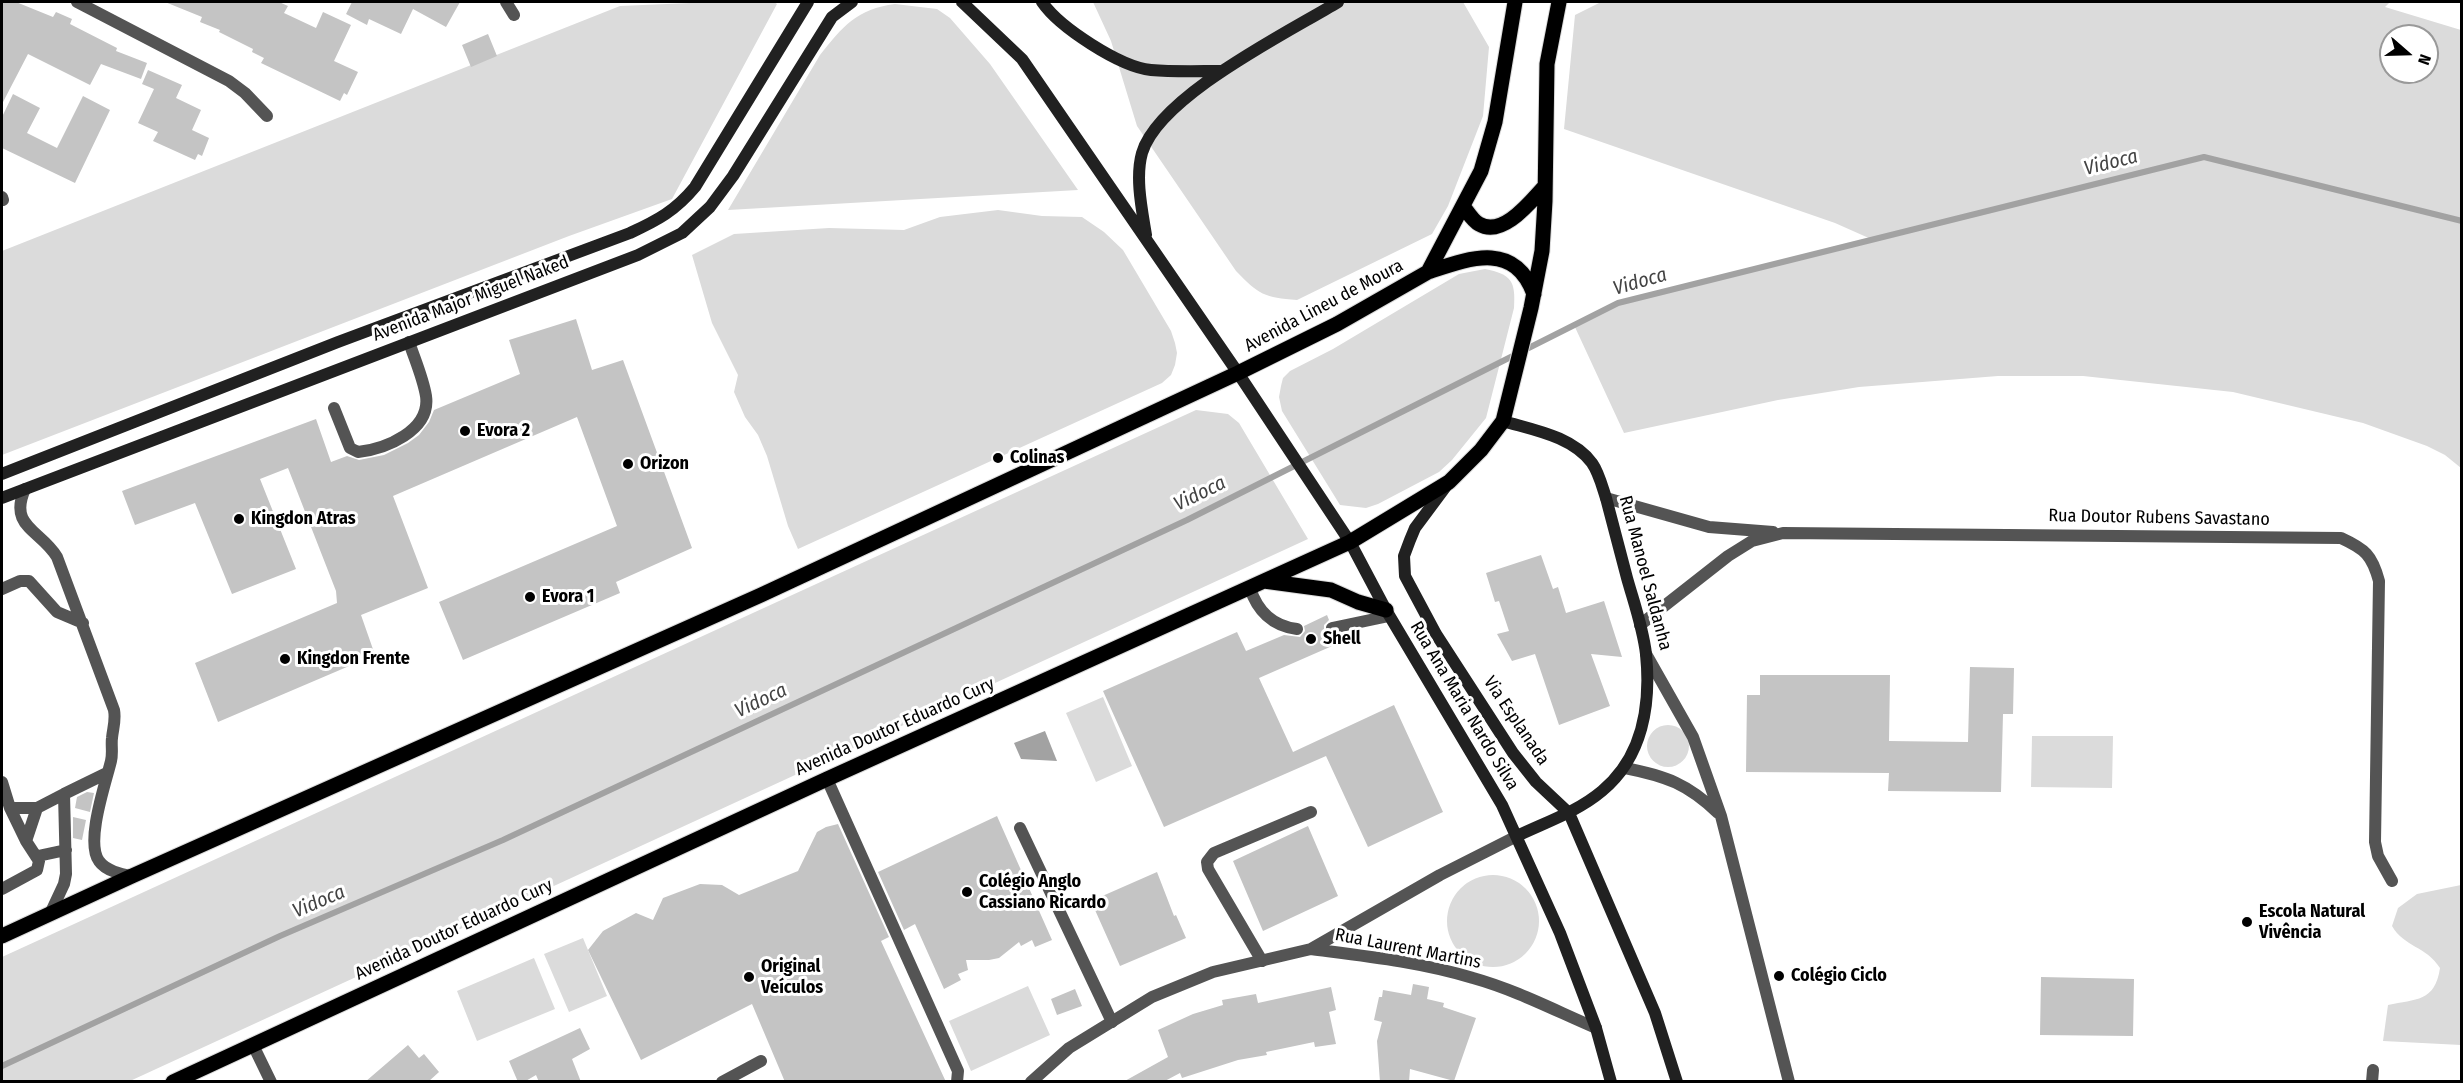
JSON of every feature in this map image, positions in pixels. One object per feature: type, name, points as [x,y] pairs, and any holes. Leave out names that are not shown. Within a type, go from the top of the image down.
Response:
[{"type":"main road","name":"Avenida Major Miguel Naked","points":[[2,474],[338,342],[630,233],[663,218],[683,202],[695,187],[808,2]]},
{"type":"main road","name":"Avenida Major Miguel Naked","points":[[2,498],[638,255],[682,233],[710,207],[733,176],[832,17],[852,2]]},
{"type":"main road","name":"Rua Ana Maria Nardo Silva","points":[[962,2],[1022,59],[1238,373],[1350,542],[1388,613],[1495,791],[1517,836],[1560,933],[1596,1029],[1611,1082]]},
{"type":"main road","points":[[1042,2],[1049,13],[1063,25],[1104,52],[1149,70],[1222,71]]},
{"type":"main road","points":[[1146,239],[1140,196],[1142,154],[1156,127],[1166,115],[1222,71],[1319,6],[1338,2]]},
{"type":"main road","name":"Avenida Lineu de Moura","points":[[1238,373],[1337,324],[1428,272],[1481,171],[1495,122],[1515,2]]},
{"type":"main road","points":[[1533,301],[1542,251],[1547,64],[1559,2]]},
{"type":"main road","points":[[1463,206],[1479,224],[1490,226],[1510,222],[1545,186]]},
{"type":"main road","points":[[1428,272],[1476,256],[1496,258],[1510,263],[1524,273],[1533,301]]},
{"type":"main road","name":"Avenida Doutor Eduardo Cury","points":[[173,1082],[827,779],[1350,542],[1449,482],[1481,450],[1505,414],[1533,301]]},
{"type":"main road","points":[[2,936],[761,596],[1238,373]]},
{"type":"main road","name":"Rua Manoel Saldanha","points":[[1505,414],[1561,439],[1582,452],[1598,474],[1646,654]]},
{"type":"main road","name":"Via Esplanada","points":[[1449,482],[1415,528],[1404,556],[1405,576],[1436,634],[1513,753],[1536,782],[1569,813],[1655,1013],[1677,1082]]},
{"type":"main road","points":[[1257,584],[1331,590],[1388,613]]},
{"type":"main road","points":[[1517,836],[1569,813],[1602,791],[1625,768],[1638,742],[1643,723],[1646,704],[1646,654]]},
{"type":"street","points":[[77,2],[228,81],[245,93],[267,116]]},
{"type":"street","points":[[506,2],[514,15]]},
{"type":"street","points":[[334,408],[350,448],[357,452],[396,441],[417,426],[425,411],[426,397],[409,342]]},
{"type":"street","points":[[25,489],[20,502],[20,516],[25,524],[51,547],[57,557],[83,623],[116,719],[112,754],[100,798],[94,848],[96,856],[104,866],[120,874],[132,876]]},
{"type":"street","points":[[1606,498],[1709,527],[1783,533]]},
{"type":"street","name":"Rua Doutor Rubens Savastano","points":[[1640,625],[1728,556],[1752,541],[1783,533],[2341,538],[2361,547],[2374,562],[2379,581],[2374,842],[2378,856],[2392,881]]},
{"type":"street","points":[[2,589],[20,580],[29,581],[57,612],[83,623]]},
{"type":"street","points":[[1257,584],[1254,601],[1263,613],[1274,622],[1297,629]]},
{"type":"street","points":[[1332,628],[1388,613]]},
{"type":"street","name":"Rua Manoel Saldanha","points":[[1646,654],[1693,737],[1721,816],[1789,1082]]},
{"type":"street","points":[[1625,768],[1658,774],[1682,784],[1701,796],[1721,816]]},
{"type":"street","points":[[10,808],[37,808],[107,773]]},
{"type":"street","points":[[827,779],[958,1071],[957,1082]]},
{"type":"street","points":[[2,782],[10,808],[26,841],[38,856],[39,861],[37,870],[2,890]]},
{"type":"street","points":[[51,914],[64,884],[66,850],[64,794]]},
{"type":"street","points":[[26,841],[37,808]]},
{"type":"street","points":[[1262,961],[1208,868],[1207,862],[1215,853],[1311,812]]},
{"type":"street","points":[[1020,828],[1112,1022]]},
{"type":"street","name":"Rua Laurent Martins","points":[[1031,1082],[1069,1048],[1152,997],[1213,972],[1311,949],[1419,886],[1517,836]]},
{"type":"street","points":[[38,856],[66,850]]},
{"type":"street","name":"Rua Laurent Martins","points":[[1311,949],[1360,955],[1474,978],[1517,993],[1596,1029]]},
{"type":"street","points":[[254,1045],[271,1082]]},
{"type":"street","points":[[722,1082],[761,1061]]},
{"type":"shaded area","points":[[774,2],[777,4],[672,199],[569,236],[2,455],[2,251],[620,6]]},
{"type":"shaded area","points":[[1093,2],[1463,2],[1489,47],[1483,116],[1448,206],[1432,234],[1297,300],[1269,296],[1257,290],[1236,271],[1137,126],[1111,41]]},
{"type":"shaded area","points":[[1601,2],[2390,2],[2385,7],[2461,30],[2461,468],[2445,455],[2427,446],[2363,423],[2233,392],[2083,376],[1998,376],[1859,387],[1778,400],[1624,433],[1574,325],[1618,303],[1871,239],[1835,223],[1564,129],[1575,15]]},
{"type":"shaded area","points":[[895,4],[937,9],[950,18],[990,64],[1078,190],[728,210],[828,45],[852,20],[870,10]]},
{"type":"shaded area","points":[[998,210],[1042,216],[1082,217],[1104,232],[1123,250],[1171,331],[1177,353],[1171,375],[1162,383],[798,549],[788,526],[767,456],[734,392],[738,375],[712,323],[692,255],[734,234],[829,228],[904,230],[940,217]]},
{"type":"shaded area","points":[[1485,269],[1506,276],[1513,285],[1514,291],[1514,308],[1486,418],[1452,460],[1439,472],[1366,508],[1340,505],[1282,411],[1279,397],[1283,378],[1290,371],[1333,349],[1459,274]]},
{"type":"shaded area","points":[[1196,410],[1228,414],[1239,423],[1308,539],[130,1081],[2,1081],[2,957]]},
{"type":"shaded area","points":[[1103,697],[1132,766],[1096,782],[1066,713]]},
{"type":"shaded area","points":[[1668,725],[1683,731],[1689,746],[1683,761],[1668,767],[1653,761],[1647,746],[1653,731]]},
{"type":"shaded area","points":[[1045,731],[1057,761],[1021,759],[1014,743]]},
{"type":"shaded area","points":[[2032,736],[2113,736],[2112,788],[2031,787]]},
{"type":"shaded area","points":[[1493,875],[1510,879],[1525,889],[1535,904],[1539,921],[1535,938],[1525,953],[1510,963],[1493,967],[1476,963],[1461,953],[1451,938],[1447,921],[1451,904],[1461,889],[1476,879]]},
{"type":"shaded area","points":[[2461,885],[2461,1045],[2383,1041],[2388,1005],[2415,1000],[2429,993],[2434,987],[2440,968],[2428,955],[2397,933],[2392,926],[2398,908],[2417,894]]},
{"type":"shaded area","points":[[583,938],[607,996],[569,1012],[544,954]]},
{"type":"shaded area","points":[[534,958],[555,1009],[477,1041],[457,991]]},
{"type":"shaded area","points":[[1028,986],[1050,1035],[971,1071],[949,1021]]},
{"type":"building","points":[[2,2],[16,2],[53,17],[56,12],[72,19],[70,24],[117,48],[116,51],[147,63],[141,79],[101,64],[90,85],[28,54],[2,104]]},
{"type":"building","points":[[165,2],[279,2],[288,6],[284,13],[316,28],[323,12],[351,25],[334,61],[358,72],[347,95],[344,93],[340,101],[261,63],[264,58],[252,52],[253,49],[219,32],[220,30],[200,22],[202,17]]},
{"type":"building","points":[[352,2],[460,2],[446,27],[413,9],[401,34],[369,19],[367,25],[346,14]]},
{"type":"building","points":[[488,34],[497,56],[471,67],[462,45]]},
{"type":"building","points":[[148,70],[182,85],[176,98],[201,110],[192,130],[209,138],[202,156],[198,154],[195,160],[153,141],[158,132],[138,123],[154,89],[142,84]]},
{"type":"building","points":[[13,94],[40,108],[27,133],[57,148],[83,96],[110,110],[75,183],[2,148],[2,117]]},
{"type":"building","points":[[576,319],[592,370],[623,360],[692,548],[616,582],[620,593],[463,660],[439,602],[617,526],[577,417],[393,496],[428,588],[361,615],[375,655],[218,722],[195,663],[337,603],[336,591],[288,468],[260,479],[296,569],[232,594],[195,503],[135,525],[122,491],[316,419],[331,462],[347,456],[359,460],[384,455],[419,435],[429,422],[434,410],[520,374],[509,340]]},
{"type":"building","points":[[1541,555],[1553,589],[1558,587],[1566,613],[1604,601],[1622,657],[1591,654],[1610,706],[1559,725],[1535,654],[1512,661],[1497,634],[1509,631],[1499,601],[1495,602],[1486,573]]},
{"type":"building","points":[[1327,615],[1329,620],[1324,625],[1324,630],[1329,636],[1336,636],[1339,643],[1259,678],[1293,752],[1394,705],[1443,812],[1368,847],[1326,756],[1164,827],[1103,691],[1237,632],[1246,651],[1284,635],[1300,637],[1305,631],[1304,626]]},
{"type":"building","points":[[1970,667],[2014,668],[2013,714],[2003,714],[2001,792],[1888,791],[1889,773],[1746,772],[1747,695],[1760,695],[1760,675],[1890,675],[1889,741],[1968,742]]},
{"type":"building","points":[[87,792],[94,793],[90,812],[75,808],[77,797]]},
{"type":"building","name":"Colégio Anglo Cassiano Ricardo","points":[[997,816],[1052,940],[1035,947],[1032,940],[1021,946],[1019,942],[999,958],[966,960],[968,970],[958,974],[961,980],[944,989],[915,924],[904,930],[878,872]]},
{"type":"building","points":[[73,817],[86,820],[82,840],[73,838]]},
{"type":"building","name":"Original Veículos","points":[[838,824],[889,937],[881,941],[946,1082],[785,1082],[752,1004],[641,1060],[588,950],[603,931],[636,913],[653,920],[663,898],[700,884],[722,885],[739,895],[798,871],[817,832]]},
{"type":"building","points":[[1308,826],[1338,896],[1263,931],[1233,861]]},
{"type":"building","points":[[1157,872],[1174,916],[1176,915],[1186,938],[1120,966],[1091,901]]},
{"type":"building","points":[[2041,977],[2134,979],[2133,1036],[2040,1035]]},
{"type":"building","points":[[1413,984],[1429,987],[1427,999],[1444,1003],[1443,1007],[1476,1018],[1454,1081],[1410,1069],[1409,1082],[1380,1082],[1377,1041],[1382,1022],[1374,1020],[1379,997],[1382,997],[1383,990],[1411,995]]},
{"type":"building","points":[[1331,987],[1336,1010],[1329,1012],[1336,1044],[1315,1047],[1314,1042],[1266,1052],[1267,1055],[1238,1060],[1182,1078],[1180,1073],[1163,1082],[1123,1082],[1168,1057],[1158,1030],[1193,1014],[1223,1005],[1222,1000],[1256,994],[1258,1003]]},
{"type":"building","points":[[1075,989],[1082,1006],[1057,1015],[1051,999]]},
{"type":"building","points":[[580,1028],[590,1049],[572,1059],[581,1082],[539,1082],[536,1075],[524,1082],[518,1082],[509,1061]]},
{"type":"building","points":[[408,1045],[419,1058],[424,1054],[439,1072],[428,1082],[365,1082]]},
{"type":"waterway","name":"Vidoca","points":[[2,1066],[280,936],[503,840],[1187,520],[1618,303],[2204,157],[2462,221]]},
{"type":"place","name":"Evora 2","points":[[465,431]]},
{"type":"place","name":"Colinas","points":[[998,458]]},
{"type":"place","name":"Orizon","points":[[628,464]]},
{"type":"place","name":"Kingdon Atras","points":[[239,519]]},
{"type":"place","name":"Evora 1","points":[[530,597]]},
{"type":"place","name":"Shell","points":[[1311,639]]},
{"type":"place","name":"Kingdon Frente","points":[[285,659]]},
{"type":"place","name":"Colégio Anglo Cassiano Ricardo","points":[[967,892]]},
{"type":"place","name":"Escola Natural Vivência","points":[[2247,922]]},
{"type":"place","name":"Colégio Ciclo","points":[[1779,976]]},
{"type":"place","name":"Original Veículos","points":[[749,977]]}]
